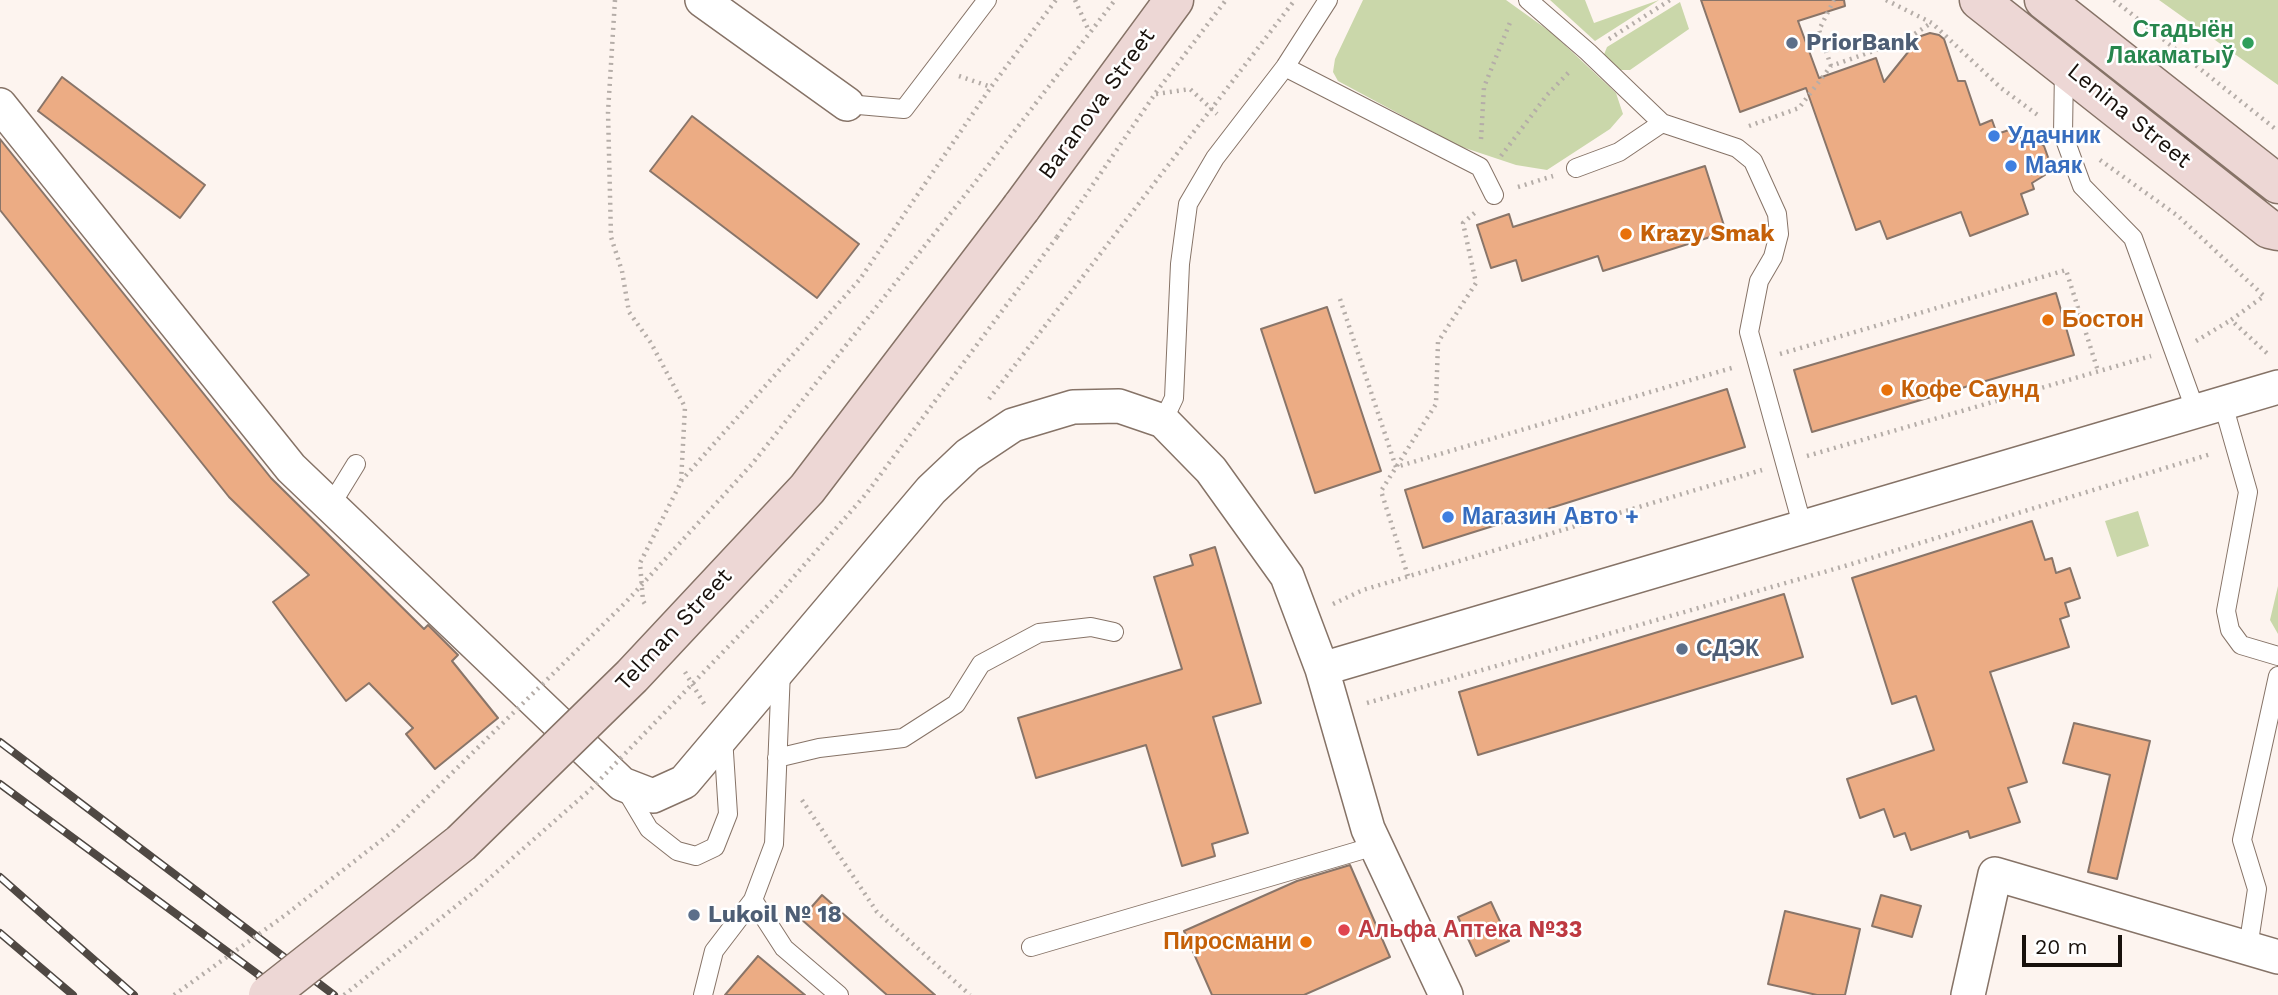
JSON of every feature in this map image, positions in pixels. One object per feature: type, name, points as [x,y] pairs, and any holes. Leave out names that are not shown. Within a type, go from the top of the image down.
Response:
[{"type":"main road","name":"Baranova Street","points":[[1021,208],[1174,0]]},
{"type":"main road","name":"Lenina Street","points":[[1979,0],[2269,229],[2278,231]]},
{"type":"main road","name":"Lenina Street","points":[[2044,0],[2116,53],[2278,184]]},
{"type":"main road","name":"Telman Street","points":[[268,995],[461,843],[632,676],[807,488],[1021,208]]},
{"type":"street","points":[[702,0],[847,104]]},
{"type":"street","points":[[0,105],[291,468],[329,508],[622,785],[653,796],[684,782],[931,490],[982,445],[1013,425],[1073,407],[1119,406],[1163,421],[1211,470],[1287,576],[1322,669],[1375,846],[1446,995]]},
{"type":"street","points":[[1322,669],[2278,387]]},
{"type":"street","points":[[1968,995],[1995,874],[2263,952]]},
{"type":"lane","points":[[847,104],[904,109],[987,0]]},
{"type":"lane","points":[[1163,421],[1174,398],[1180,264],[1188,204],[1215,158],[1285,67],[1328,0]]},
{"type":"lane","points":[[1528,0],[1588,52],[1662,123],[1709,141],[1737,148],[1753,161],[1777,214],[1779,234],[1773,257],[1759,281],[1749,332],[1803,528]]},
{"type":"lane","points":[[2064,65],[2063,134],[2082,186],[2133,238],[2210,408],[2236,447],[2248,492],[2226,611],[2230,630],[2241,645],[2278,656]]},
{"type":"lane","points":[[1285,67],[1480,167],[1494,195]]},
{"type":"lane","points":[[1576,168],[1619,152],[1662,123]]},
{"type":"lane","points":[[329,508],[356,464]]},
{"type":"lane","points":[[777,761],[819,748],[903,738],[956,704],[981,664],[1039,633],[1091,628],[1114,632]]},
{"type":"lane","points":[[703,995],[714,951],[753,900],[774,844],[782,667]]},
{"type":"lane","points":[[2263,952],[2257,890],[2242,839],[2278,676]]},
{"type":"lane","points":[[622,785],[649,828],[677,851],[696,856],[715,847],[728,814],[723,736]]},
{"type":"lane","points":[[1031,947],[1375,846]]},
{"type":"lane","points":[[753,900],[784,948],[839,995]]},
{"type":"path","points":[[615,0],[608,112],[611,237],[622,271],[629,312],[651,344],[685,407],[681,482]]},
{"type":"path","points":[[650,612],[643,601],[640,563],[681,482],[860,279],[991,87],[1056,0]]},
{"type":"path","points":[[1075,0],[1089,32]]},
{"type":"path","points":[[174,995],[284,916],[392,832],[626,602],[752,464],[980,176],[1115,0]]},
{"type":"path","points":[[1057,237],[1155,94],[1226,0]]},
{"type":"path","points":[[982,445],[975,417],[1294,0]]},
{"type":"path","points":[[1480,167],[1506,153],[1547,95],[1588,52],[1671,0]]},
{"type":"path","points":[[1831,66],[1819,30],[1834,0]]},
{"type":"path","points":[[2114,0],[2278,131]]},
{"type":"path","points":[[1480,167],[1484,87],[1514,12]]},
{"type":"path","points":[[1709,141],[1799,108],[1831,66],[1907,39],[1932,23]]},
{"type":"path","points":[[935,69],[991,87]]},
{"type":"path","points":[[1155,94],[1190,89],[1210,108]]},
{"type":"path","points":[[1408,576],[1381,491],[1436,404],[1438,342],[1476,283],[1464,223],[1494,195],[1576,168]]},
{"type":"path","points":[[1396,467],[2066,270],[2098,371]]},
{"type":"path","points":[[2264,296],[2231,320],[2278,364]]},
{"type":"path","points":[[1340,299],[1396,467]]},
{"type":"path","points":[[1335,713],[1844,566],[2236,447]]},
{"type":"path","points":[[683,668],[723,736]]},
{"type":"path","points":[[777,761],[877,912],[970,995]]},
{"type":"green space","points":[[1363,0],[1506,0],[1552,33],[1616,93],[1623,114],[1610,129],[1547,170],[1516,165],[1459,146],[1338,81],[1333,72],[1335,59]]},
{"type":"green space","points":[[1550,0],[1585,0],[1594,23],[1659,0],[1595,41]]},
{"type":"green space","name":"Стадыён Лакаматыў","points":[[2159,0],[2278,0],[2278,85]]},
{"type":"green space","points":[[1680,2],[1689,29],[1630,70],[1619,70],[1603,57],[1607,47]]},
{"type":"green space","points":[[2138,511],[2149,546],[2117,557],[2105,521]]},
{"type":"green space","points":[[2278,586],[2278,634],[2270,620]]},
{"type":"building","points":[[1701,0],[1844,0],[1845,6],[1798,21],[1819,78],[1876,58],[1884,82],[1921,36],[1930,33],[1939,35],[1944,39],[1958,81],[1965,81],[1980,125],[1992,120],[1997,134],[2012,129],[2016,138],[2031,138],[2044,146],[2049,160],[2045,175],[2032,183],[2034,189],[2021,194],[2028,214],[1970,236],[1961,212],[1887,239],[1880,221],[1856,230],[1806,88],[1740,112]]},
{"type":"building","points":[[62,77],[205,185],[180,218],[38,111]]},
{"type":"building","points":[[692,116],[859,244],[817,298],[650,171]]},
{"type":"building","points":[[0,139],[271,478],[424,629],[428,625],[458,655],[452,661],[498,718],[435,769],[406,734],[413,728],[369,683],[346,701],[273,602],[309,575],[229,497],[0,210]]},
{"type":"building","points":[[1705,166],[1726,232],[1603,271],[1598,256],[1522,281],[1516,260],[1491,268],[1477,225],[1509,214],[1513,227]]},
{"type":"building","points":[[2056,293],[2074,355],[1812,432],[1794,370]]},
{"type":"building","points":[[1327,307],[1381,471],[1315,493],[1261,329]]},
{"type":"building","points":[[1727,389],[1745,447],[1423,548],[1405,490]]},
{"type":"building","points":[[2032,521],[2045,560],[2052,558],[2056,573],[2070,568],[2080,598],[2065,603],[2069,616],[2060,619],[2069,647],[1990,672],[2027,782],[2008,788],[2020,822],[1970,838],[1968,831],[1911,850],[1905,833],[1894,837],[1884,809],[1860,818],[1847,779],[1934,750],[1916,696],[1892,704],[1852,578]]},
{"type":"building","points":[[1215,547],[1261,703],[1213,717],[1248,833],[1212,844],[1215,856],[1182,866],[1146,745],[1036,778],[1018,718],[1182,669],[1154,577],[1193,565],[1190,555]]},
{"type":"building","points":[[1784,594],[1803,657],[1478,755],[1459,692]]},
{"type":"building","points":[[2074,723],[2150,741],[2117,879],[2088,872],[2110,775],[2063,763]]},
{"type":"building","points":[[1350,865],[1390,957],[1304,995],[1212,995],[1184,931],[1297,881]]},
{"type":"building","points":[[822,895],[935,995],[887,995],[801,919]]},
{"type":"building","points":[[1881,895],[1921,906],[1912,937],[1872,926]]},
{"type":"building","points":[[1491,902],[1509,941],[1476,956],[1458,917]]},
{"type":"building","points":[[1785,911],[1860,929],[1845,995],[1817,995],[1768,984]]},
{"type":"building","points":[[758,956],[805,995],[725,995]]},
{"type":"railway","points":[[0,742],[334,995]]},
{"type":"railway","points":[[0,784],[286,995]]},
{"type":"railway","points":[[0,877],[134,995]]},
{"type":"railway","points":[[0,933],[73,995]]},
{"type":"place","name":"PriorBank","points":[[1792,43]]},
{"type":"place","name":"Стадыён Лакаматыў","points":[[2248,43]]},
{"type":"place","name":"Удачник","points":[[1994,136]]},
{"type":"place","name":"Маяк","points":[[2011,166]]},
{"type":"place","name":"Krazy Smak","points":[[1626,234]]},
{"type":"place","name":"Бостон","points":[[2048,320]]},
{"type":"place","name":"Кофе Саунд","points":[[1887,390]]},
{"type":"place","name":"Магазин Авто +","points":[[1448,517]]},
{"type":"place","name":"СДЭК","points":[[1682,649]]},
{"type":"place","name":"Lukoil № 18","points":[[694,915]]},
{"type":"place","name":"Альфа Аптека №33","points":[[1344,930]]},
{"type":"place","name":"Пиросмани","points":[[1306,942]]}]
